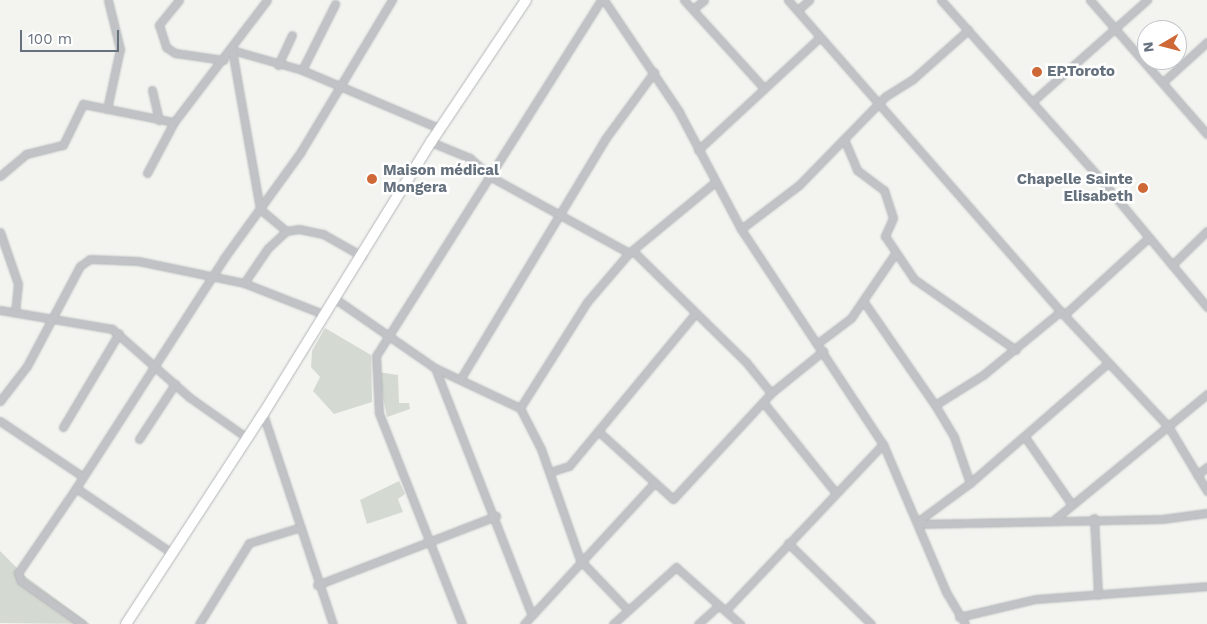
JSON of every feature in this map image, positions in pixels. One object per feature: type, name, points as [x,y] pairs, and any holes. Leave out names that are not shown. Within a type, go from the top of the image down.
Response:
[{"type":"highway","points":[[126,624],[246,437],[263,414],[323,314],[362,256],[431,142],[526,0]]},
{"type":"street","points":[[107,109],[120,49],[108,0]]},
{"type":"street","points":[[179,0],[158,25],[166,47],[175,53],[223,60]]},
{"type":"street","points":[[147,173],[174,122],[232,50],[267,0]]},
{"type":"street","points":[[82,624],[21,581],[18,574],[154,366],[260,209],[338,89],[392,0]]},
{"type":"street","points":[[462,624],[375,398],[376,356],[388,334],[491,177],[602,0],[654,72],[741,229],[883,444],[959,617],[965,624]]},
{"type":"street","points":[[684,0],[763,86]]},
{"type":"street","points":[[693,9],[704,0]]},
{"type":"street","points":[[788,0],[880,102],[1062,313],[1168,426],[1207,491]]},
{"type":"street","points":[[798,10],[809,0]]},
{"type":"street","points":[[941,0],[1149,237],[1207,307]]},
{"type":"street","points":[[1090,0],[1207,133]]},
{"type":"street","points":[[1032,102],[1147,0]]},
{"type":"street","points":[[302,70],[335,4]]},
{"type":"street","points":[[741,229],[799,185],[880,102],[968,30]]},
{"type":"street","points":[[278,65],[292,35]]},
{"type":"street","points":[[698,150],[763,86],[820,37]]},
{"type":"street","points":[[1163,82],[1207,42]]},
{"type":"street","points":[[232,50],[278,65],[302,70],[338,89],[441,129]]},
{"type":"street","points":[[232,50],[260,209],[286,231],[323,234],[362,256]]},
{"type":"street","points":[[461,378],[605,139],[654,72]]},
{"type":"street","points":[[152,90],[160,120]]},
{"type":"street","points":[[0,176],[26,154],[63,145],[83,104],[174,122]]},
{"type":"street","points":[[844,139],[856,170],[884,190],[893,218],[884,234],[894,254],[914,279],[947,306],[1016,350]]},
{"type":"street","points":[[431,142],[474,160],[491,177],[559,217],[631,252],[694,315],[746,362],[771,393]]},
{"type":"street","points":[[520,408],[578,314],[631,252],[715,182]]},
{"type":"street","points":[[244,283],[262,254],[286,231]]},
{"type":"street","points":[[1172,264],[1207,231]]},
{"type":"street","points":[[0,232],[18,284],[15,312]]},
{"type":"street","points":[[935,405],[1016,350],[1062,313],[1149,237]]},
{"type":"street","points":[[818,343],[864,302],[894,254]]},
{"type":"street","points":[[0,401],[27,366],[80,266],[90,259],[138,261],[215,276],[244,283],[323,314]]},
{"type":"street","points":[[334,298],[435,368],[461,378],[520,408],[550,472],[580,560],[628,610]]},
{"type":"street","points":[[864,302],[935,405],[954,437],[970,483]]},
{"type":"street","points":[[0,310],[98,324],[119,333],[174,384],[246,437]]},
{"type":"street","points":[[550,472],[569,466],[694,315]]},
{"type":"street","points":[[63,427],[119,333]]},
{"type":"street","points":[[598,431],[673,499],[771,393],[823,351]]},
{"type":"street","points":[[917,523],[970,483],[1025,437],[1108,363]]},
{"type":"street","points":[[435,368],[496,516],[532,614]]},
{"type":"street","points":[[139,439],[174,384]]},
{"type":"street","points":[[1055,519],[1070,502],[1207,394]]},
{"type":"street","points":[[763,402],[835,492]]},
{"type":"street","points":[[263,414],[301,527],[317,585],[333,624]]},
{"type":"street","points":[[0,421],[82,476]]},
{"type":"street","points":[[1025,437],[1070,502]]},
{"type":"street","points":[[726,610],[835,492],[883,444]]},
{"type":"street","points":[[1197,475],[1207,466]]},
{"type":"street","points":[[524,624],[580,560],[654,483]]},
{"type":"street","points":[[76,488],[172,553]]},
{"type":"street","points":[[917,523],[1094,518],[1162,519],[1207,512]]},
{"type":"street","points":[[317,585],[432,543],[496,516]]},
{"type":"street","points":[[1094,518],[1098,596]]},
{"type":"street","points":[[200,623],[249,542],[301,527]]},
{"type":"street","points":[[788,543],[871,624]]},
{"type":"street","points":[[613,624],[676,567],[740,624]]},
{"type":"street","points":[[959,617],[1017,602],[1207,586]]},
{"type":"street","points":[[698,624],[719,605]]},
{"type":"shaded area","points":[[325,328],[371,355],[372,402],[334,414],[313,391],[320,377],[311,367],[312,351]]},
{"type":"shaded area","points":[[378,372],[398,375],[399,403],[409,403],[410,409],[387,417]]},
{"type":"shaded area","points":[[399,481],[405,494],[398,499],[403,512],[367,524],[360,500]]},
{"type":"shaded area","points":[[0,551],[25,576],[90,624],[0,623]]},
{"type":"place","name":"EP.Toroto","points":[[1037,72]]},
{"type":"place","name":"Maison médical Mongera","points":[[372,179]]},
{"type":"place","name":"Chapelle Sainte Elisabeth","points":[[1143,188]]}]
